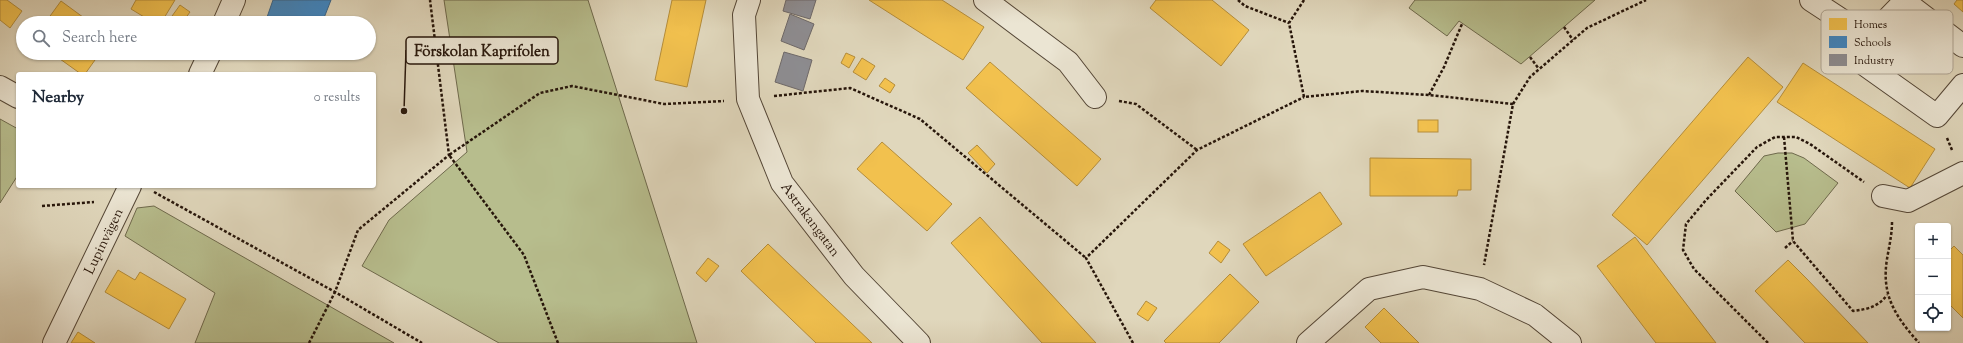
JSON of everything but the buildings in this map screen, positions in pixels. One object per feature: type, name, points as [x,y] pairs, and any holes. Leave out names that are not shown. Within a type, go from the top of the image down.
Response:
[{"type":"street","points":[[227,16],[234,0]]},
{"type":"street","name":"Astrakangatan","points":[[749,0],[744,15],[748,99],[782,182],[854,276],[919,343]]},
{"type":"street","points":[[985,0],[1068,62],[1095,97]]},
{"type":"street","points":[[1811,0],[1826,10]]},
{"type":"street","points":[[1896,10],[1905,1],[1917,10]]},
{"type":"street","points":[[1953,38],[1963,46]]},
{"type":"street","points":[[201,72],[207,60]]},
{"type":"street","points":[[1878,74],[1937,116],[1963,85]]},
{"type":"street","points":[[0,87],[16,96]]},
{"type":"street","points":[[1883,196],[1908,201],[1963,173]]},
{"type":"street","name":"Lupinvägen","points":[[54,343],[126,193]]},
{"type":"street","points":[[1308,343],[1370,289],[1423,277],[1480,289],[1534,315],[1570,343]]},
{"type":"path","points":[[430,0],[449,155],[524,255],[558,343]]},
{"type":"path","points":[[1238,0],[1245,6],[1289,23]]},
{"type":"path","points":[[1304,0],[1289,23],[1304,97]]},
{"type":"path","points":[[1480,289],[1513,104],[1530,77],[1587,28],[1646,0]]},
{"type":"path","points":[[1429,95],[1444,66],[1462,24]]},
{"type":"path","points":[[1564,27],[1573,40]]},
{"type":"path","points":[[1530,57],[1539,69]]},
{"type":"path","points":[[309,343],[335,292],[358,230],[449,155],[540,93],[572,86],[664,104],[748,99],[850,88],[920,119],[1086,258],[1133,343]]},
{"type":"path","points":[[1086,258],[1197,150],[1304,97],[1362,91],[1429,95],[1513,104]]},
{"type":"path","points":[[1095,97],[1136,104],[1197,150]]},
{"type":"path","points":[[1937,116],[1963,173]]},
{"type":"path","points":[[1768,343],[1694,269],[1683,250],[1686,224],[1706,200],[1757,147],[1775,137],[1796,137],[1810,144],[1883,196],[1893,213],[1892,241],[1887,260],[1887,295],[1901,322],[1919,343]]},
{"type":"path","points":[[1784,137],[1793,241],[1853,311],[1869,309],[1882,302],[1887,295]]},
{"type":"path","points":[[152,190],[335,292],[422,343]]},
{"type":"path","points":[[42,206],[126,193]]},
{"type":"path","points":[[1785,248],[1793,241]]},
{"type":"green space","points":[[444,0],[588,0],[697,343],[499,343],[362,266],[389,220],[467,152]]},
{"type":"green space","points":[[1415,0],[1595,0],[1521,64],[1459,21],[1447,36],[1409,8]]},
{"type":"green space","points":[[0,119],[16,128],[16,178],[0,203]]},
{"type":"green space","points":[[1778,153],[1792,153],[1804,158],[1838,183],[1805,224],[1776,232],[1735,191],[1764,156]]},
{"type":"green space","points":[[154,206],[394,343],[195,343],[215,293],[125,236],[137,208]]},
{"type":"place","name":"Förskolan Kaprifolen","points":[[404,111]]}]
